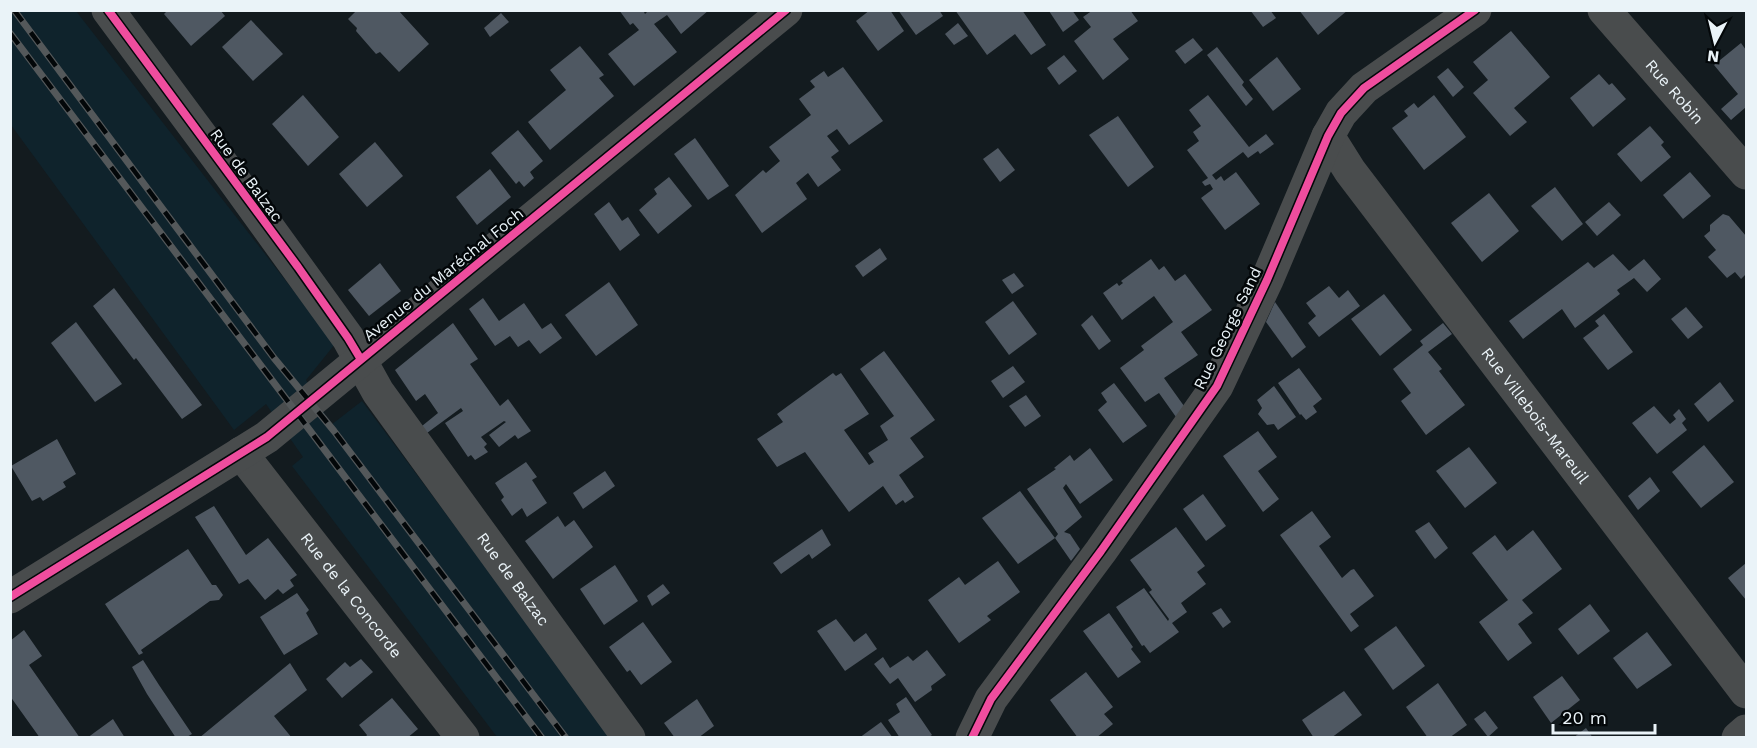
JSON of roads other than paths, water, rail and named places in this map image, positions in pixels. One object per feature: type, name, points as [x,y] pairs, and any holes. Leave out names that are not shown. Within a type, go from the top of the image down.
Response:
[{"type":"street","name":"Rue de Balzac","points":[[108,10],[348,338],[378,393],[629,738]]},
{"type":"street","name":"Avenue du Maréchal Foch","points":[[10,597],[267,437],[360,358],[786,10]]},
{"type":"street","name":"Rue George Sand","points":[[972,738],[991,699],[1101,551],[1217,386],[1267,280],[1328,136],[1341,113],[1364,88],[1475,10]]},
{"type":"street","name":"Rue Robin","points":[[1604,10],[1746,173]]},
{"type":"street","name":"Rue Villebois-Mareuil","points":[[1328,136],[1350,171],[1746,692]]},
{"type":"street","name":"Rue de la Concorde","points":[[241,453],[463,738]]},
{"type":"street","points":[[1738,738],[1746,731]]},
{"type":"railway","points":[[14,10],[274,358],[334,431],[566,738]]},
{"type":"railway","points":[[10,33],[542,738]]}]
